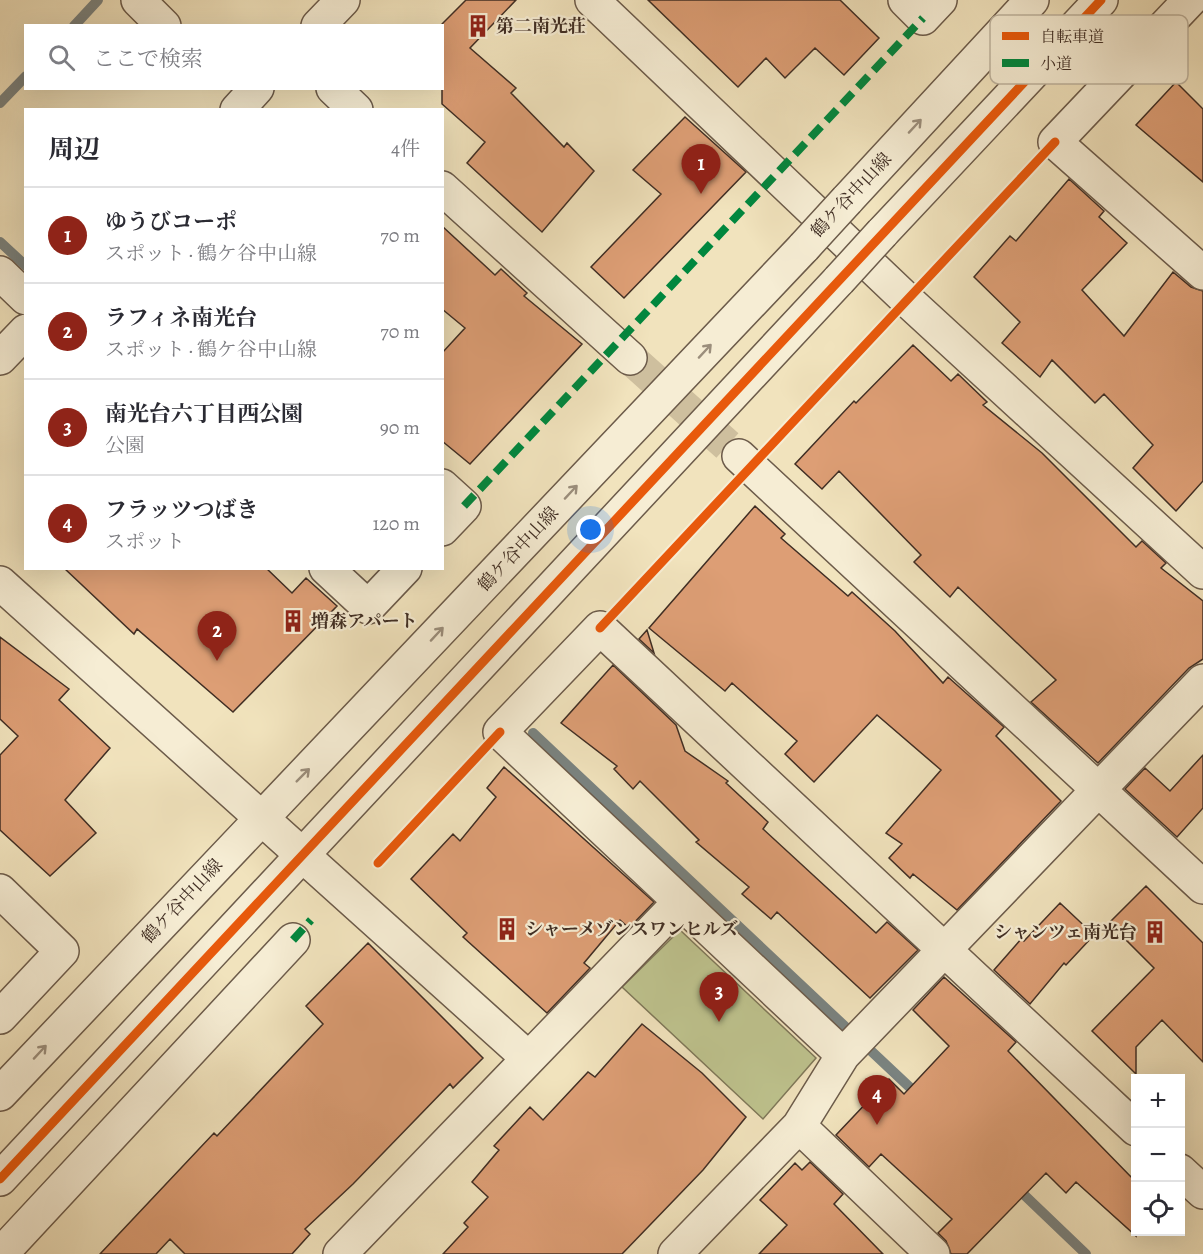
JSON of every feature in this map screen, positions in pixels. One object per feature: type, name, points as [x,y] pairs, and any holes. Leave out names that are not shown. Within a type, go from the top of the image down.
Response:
[{"type":"street","points":[[138,0],[162,24]]},
{"type":"street","points":[[320,24],[344,0]]},
{"type":"street","points":[[592,0],[908,300],[1203,572]]},
{"type":"street","points":[[905,0],[923,18],[940,0]]},
{"type":"street","name":"鶴ケ谷中山線","points":[[1018,15],[1032,0]]},
{"type":"street","points":[[1087,15],[1101,0]]},
{"type":"street","points":[[1176,15],[1190,0]]},
{"type":"street","name":"鶴ケ谷中山線","points":[[0,1094],[804,247],[990,45]]},
{"type":"street","points":[[0,1179],[1022,84]]},
{"type":"street","points":[[1110,84],[1055,142],[1203,273]]},
{"type":"street","points":[[335,90],[354,108]]},
{"type":"street","points":[[444,190],[630,358]]},
{"type":"street","points":[[0,273],[24,296]]},
{"type":"street","points":[[0,358],[24,333]]},
{"type":"street","points":[[739,456],[1203,887]]},
{"type":"street","points":[[444,488],[464,506],[444,527]]},
{"type":"street","points":[[328,570],[369,607],[403,570]]},
{"type":"street","points":[[0,583],[303,852],[528,1058]]},
{"type":"street","points":[[855,1042],[680,902],[500,732],[600,628],[1135,1128]]},
{"type":"street","points":[[675,1254],[799,1126],[855,1042],[1203,681]]},
{"type":"street","points":[[0,891],[62,951],[3,1009]]},
{"type":"street","points":[[340,1254],[680,902]]},
{"type":"street","points":[[1,1254],[293,940]]},
{"type":"street","points":[[799,1126],[933,1254]]},
{"type":"street","points":[[1185,1176],[1203,1192]]},
{"type":"green space","points":[[680,930],[816,1058],[763,1119],[622,987]]},
{"type":"building","points":[[466,0],[516,0],[470,48],[516,88],[511,93],[564,147],[567,143],[594,171],[542,232],[467,163],[485,142],[442,104],[444,24],[442,24]]},
{"type":"building","points":[[648,0],[840,0],[879,38],[844,75],[815,48],[785,78],[766,58],[738,87]]},
{"type":"building","points":[[1174,84],[1178,84],[1203,109],[1203,182],[1136,125]]},
{"type":"building","points":[[685,117],[746,172],[624,298],[591,267],[661,194],[633,170]]},
{"type":"building","points":[[1069,179],[1104,211],[1099,217],[1127,243],[1082,290],[1124,336],[1173,272],[1191,287],[1203,291],[1203,481],[1176,511],[1133,468],[1153,445],[1104,394],[1095,403],[1052,360],[1040,377],[1002,343],[1020,322],[974,277],[1010,236],[1016,241]]},
{"type":"building","points":[[444,228],[495,275],[501,269],[527,293],[524,296],[582,344],[470,464],[444,443],[444,351],[465,328],[444,311]]},
{"type":"building","points":[[913,345],[951,381],[958,374],[987,402],[983,405],[1042,453],[1136,547],[1142,541],[1166,563],[1161,568],[1203,601],[1203,659],[1189,668],[1098,763],[1031,702],[1056,680],[958,587],[950,597],[914,562],[921,555],[839,471],[822,489],[795,464],[854,401],[856,403]]},
{"type":"building","points":[[755,506],[785,534],[781,538],[848,596],[852,592],[895,631],[943,683],[948,677],[1004,727],[996,736],[1061,801],[957,910],[913,874],[910,878],[889,858],[902,844],[886,833],[941,770],[877,715],[814,782],[785,754],[797,741],[732,683],[725,691],[649,628]]},
{"type":"building","points":[[66,570],[268,570],[292,593],[306,578],[337,606],[233,712],[137,629],[134,634]]},
{"type":"building","points":[[647,630],[654,653],[639,639]]},
{"type":"building","points":[[0,637],[69,689],[59,700],[110,748],[65,800],[96,833],[50,876],[0,830],[0,755],[18,736],[0,719]]},
{"type":"building","points":[[613,665],[676,725],[685,751],[728,781],[726,783],[768,822],[763,829],[876,933],[887,922],[918,950],[870,998],[777,912],[771,919],[742,894],[749,887],[696,842],[699,840],[640,781],[633,789],[614,769],[617,766],[561,723]]},
{"type":"building","points":[[1203,755],[1203,808],[1177,837],[1125,789],[1145,768],[1170,791]]},
{"type":"building","points":[[504,767],[654,902],[629,928],[620,920],[584,963],[590,968],[547,1013],[463,937],[467,933],[411,879],[453,834],[460,841],[496,797],[487,788]]},
{"type":"building","points":[[1146,886],[1203,943],[1203,1062],[1162,1020],[1136,1047],[1136,1074],[1092,1031],[1154,968],[1109,923]]},
{"type":"building","points":[[1060,903],[1094,935],[1066,965],[1064,963],[1030,1004],[994,970],[1022,938],[1024,941]]},
{"type":"building","points":[[368,943],[483,1058],[453,1088],[450,1084],[353,1184],[305,1229],[310,1234],[292,1254],[185,1254],[170,1239],[156,1254],[100,1254],[214,1133],[217,1136],[323,1024],[306,1006]]},
{"type":"building","points":[[944,977],[1016,1042],[1008,1051],[1131,1177],[1131,1232],[1076,1182],[1066,1193],[1046,1173],[967,1254],[951,1254],[946,1241],[938,1233],[952,1219],[881,1154],[869,1167],[836,1135],[889,1079],[904,1094],[949,1046],[913,1010]]},
{"type":"building","points":[[642,1024],[702,1073],[746,1117],[703,1170],[622,1254],[443,1254],[468,1227],[464,1223],[488,1197],[472,1182],[499,1150],[494,1146],[530,1107],[543,1120],[588,1072],[595,1077]]},
{"type":"building","points":[[810,1162],[843,1194],[834,1204],[883,1254],[759,1254],[787,1225],[760,1200],[795,1163],[802,1170]]},
{"type":"waterway","points":[[76,24],[98,0]]},
{"type":"waterway","points":[[0,103],[24,78]]},
{"type":"waterway","points":[[0,242],[24,264]]},
{"type":"waterway","points":[[533,733],[919,1096]]},
{"type":"waterway","points":[[1016,1187],[1086,1254]]},
{"type":"tunnel","points":[[630,358],[739,456]]},
{"type":"marked path","points":[[464,506],[923,18]]},
{"type":"marked path","points":[[293,940],[311,920]]},
{"type":"cycle path","points":[[1087,15],[1101,0]]},
{"type":"cycle path","points":[[0,1179],[1023,84]]},
{"type":"cycle path","points":[[600,628],[1055,142]]},
{"type":"cycle path","points":[[378,863],[500,732]]},
{"type":"place","name":"第二南光荘","points":[[478,26]]},
{"type":"place","name":"ゆうびコーポ","points":[[701,194]]},
{"type":"place","name":"増森アパート","points":[[293,621]]},
{"type":"place","name":"ラフィネ南光台","points":[[217,661]]},
{"type":"place","name":"シャーメゾンスワンヒルズ","points":[[507,929]]},
{"type":"place","name":"シャンツェ南光台","points":[[1155,932]]},
{"type":"place","name":"南光台六丁目西公園","points":[[719,1022]]},
{"type":"place","name":"フラッツつばき","points":[[877,1125]]}]
